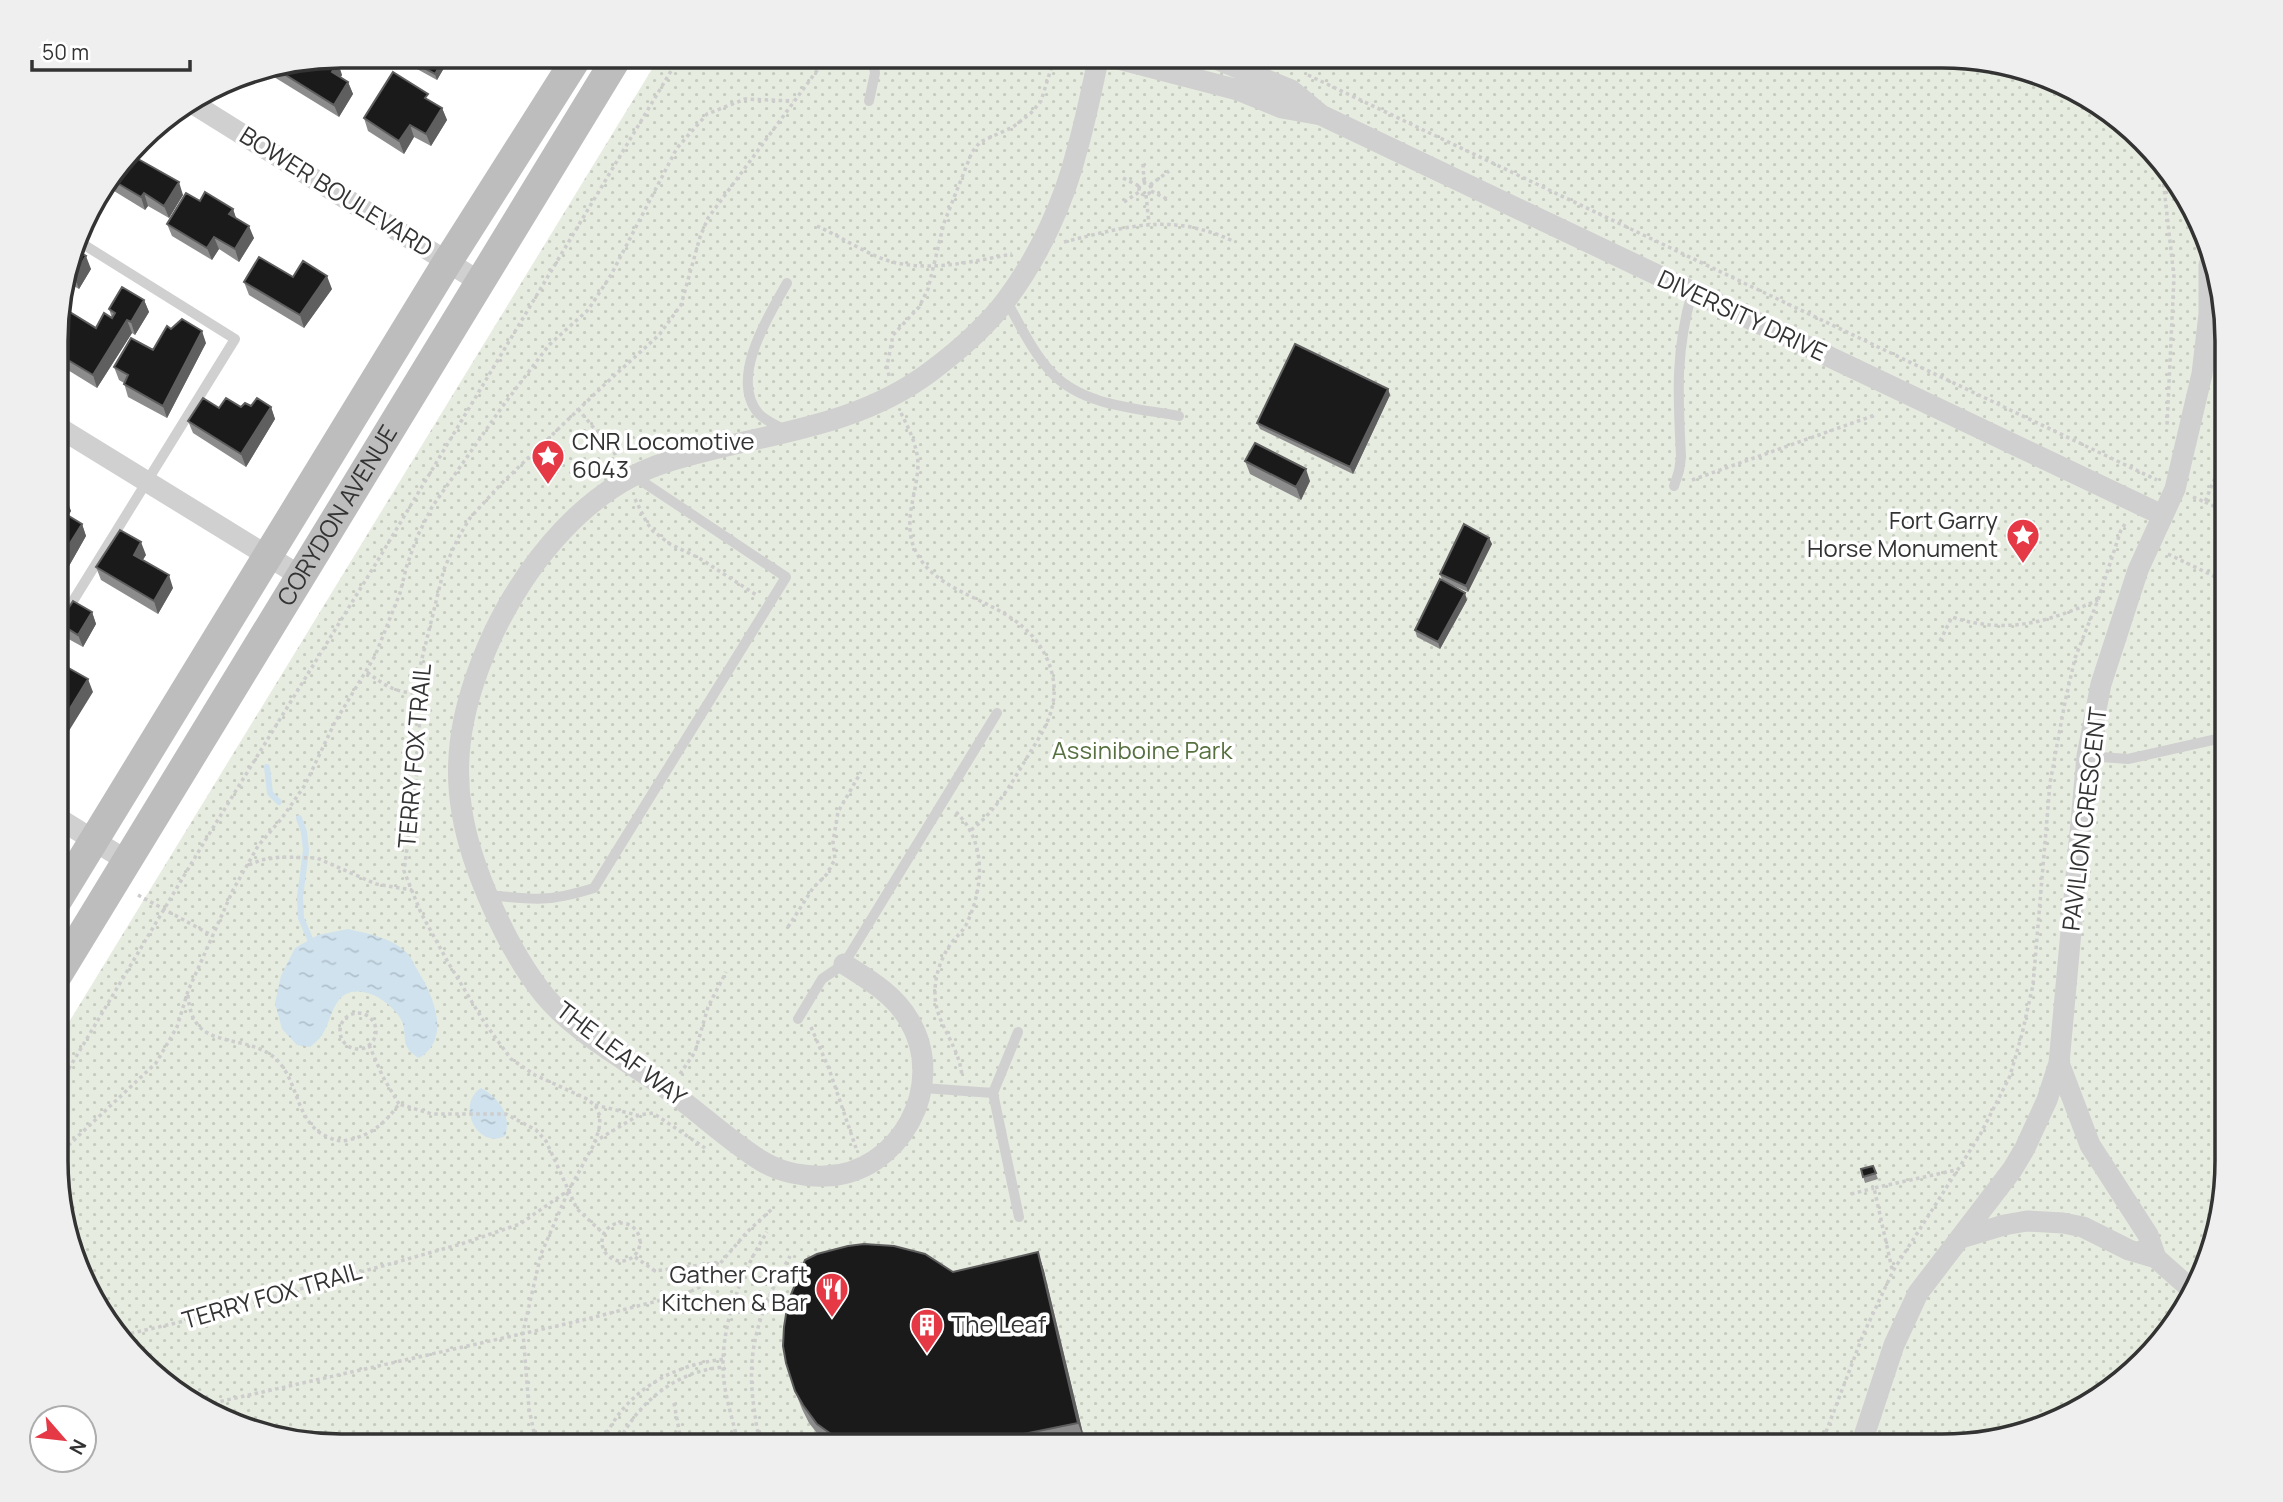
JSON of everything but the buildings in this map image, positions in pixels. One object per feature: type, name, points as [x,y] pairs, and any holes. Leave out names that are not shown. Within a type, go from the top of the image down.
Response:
[{"type":"main road","name":"CORYDON AVENUE","points":[[68,883],[448,261],[570,68]]},
{"type":"main road","name":"CORYDON AVENUE","points":[[68,958],[611,68]]},
{"type":"street","name":"THE LEAF WAY","points":[[844,964],[885,991],[912,1024],[919,1044],[923,1088],[918,1106],[899,1139],[883,1156],[863,1169],[846,1174],[797,1174],[762,1162],[668,1090],[590,1036],[548,1000],[514,950],[468,840],[458,779],[462,723],[470,691],[512,597],[555,538],[604,494],[664,463],[790,432],[864,410],[893,396],[923,376],[979,330],[1006,300],[1037,249],[1069,177],[1096,68]]},
{"type":"street","name":"DIVERSITY DRIVE","points":[[1153,68],[1238,90],[1282,108],[1321,115]]},
{"type":"street","name":"DIVERSITY DRIVE","points":[[1238,68],[1291,90],[1321,115],[2162,515]]},
{"type":"street","name":"BOWER BOULEVARD","points":[[200,108],[480,282]]},
{"type":"street","name":"PAVILION CRESCENT","points":[[1865,1434],[1905,1317],[1934,1269],[1962,1238],[2012,1170],[2047,1100],[2059,1063],[2087,756],[2101,684],[2148,544],[2175,489],[2202,374],[2209,314],[2209,285]]},
{"type":"street","points":[[68,433],[302,577]]},
{"type":"street","points":[[68,824],[127,861]]},
{"type":"street","points":[[2059,1063],[2090,1145],[2148,1235],[2155,1258]]},
{"type":"street","points":[[1962,1238],[2004,1225],[2027,1222],[2063,1223],[2083,1227],[2129,1250],[2155,1258],[2185,1285]]},
{"type":"lane","points":[[869,101],[875,68]]},
{"type":"lane","points":[[68,609],[235,340],[86,247]]},
{"type":"lane","points":[[787,283],[748,363],[749,390],[753,405],[761,416],[790,432]]},
{"type":"lane","points":[[1674,486],[1681,457],[1678,358],[1692,293]]},
{"type":"lane","points":[[1006,300],[1039,357],[1053,374],[1073,390],[1098,400],[1179,416]]},
{"type":"lane","points":[[489,895],[538,901],[553,900],[594,888],[786,577],[630,479]]},
{"type":"lane","points":[[801,1014],[822,979],[844,964],[997,713]]},
{"type":"lane","points":[[2087,756],[2128,759],[2215,739]]},
{"type":"lane","points":[[1018,1032],[993,1093],[1019,1217]]},
{"type":"lane","points":[[923,1088],[993,1093]]},
{"type":"path","points":[[68,1070],[673,68]]},
{"type":"path","name":"TERRY FOX TRAIL","points":[[130,1334],[193,1319],[461,1244],[520,1224],[569,1190],[599,1130],[600,1116],[595,1105],[535,1075],[511,1059],[484,1023],[449,964],[421,912],[404,871],[420,749],[418,675],[444,569],[470,518],[500,485],[659,335],[681,305],[699,237],[708,218],[818,68]]},
{"type":"path","points":[[971,830],[986,819],[1043,733],[1053,712],[1056,694],[1052,671],[1043,648],[1011,616],[962,592],[934,574],[917,555],[910,540],[909,527],[918,465],[916,449],[893,396],[887,366],[893,335],[919,307],[928,289],[944,223],[972,152],[980,142],[1013,127],[1031,113],[1041,101],[1051,68]]},
{"type":"path","points":[[1305,74],[2215,507]]},
{"type":"path","name":"TERRY FOX TRAIL","points":[[68,1146],[156,1063],[177,1027],[188,991],[247,866],[258,846],[305,785],[335,722],[367,672],[400,593],[417,537],[432,507],[549,345],[588,310],[611,275],[677,148],[707,114],[745,99],[793,101]]},
{"type":"path","points":[[1143,164],[1144,182]]},
{"type":"path","points":[[1150,185],[1169,171]]},
{"type":"path","points":[[1123,178],[1139,186]]},
{"type":"path","points":[[1144,182],[1150,185]]},
{"type":"path","points":[[1139,186],[1144,182]]},
{"type":"path","points":[[2163,182],[2174,277],[2166,436]]},
{"type":"path","points":[[1150,185],[1151,191]]},
{"type":"path","points":[[1139,186],[1139,192]]},
{"type":"path","points":[[1146,195],[1151,191]]},
{"type":"path","points":[[1151,191],[1167,199]]},
{"type":"path","points":[[1139,192],[1146,195]]},
{"type":"path","points":[[1124,202],[1139,192]]},
{"type":"path","points":[[1146,195],[1149,224]]},
{"type":"path","points":[[578,410],[614,452],[630,479],[647,523],[653,530],[670,544],[735,580],[770,604]]},
{"type":"path","points":[[1674,486],[1716,474],[1875,415]]},
{"type":"path","points":[[2154,479],[2158,469]]},
{"type":"path","points":[[2205,502],[2215,479]]},
{"type":"path","points":[[1826,1434],[1863,1335],[1892,1271],[1980,1135],[2010,1076],[2033,985],[2054,757],[2075,658],[2121,530]]},
{"type":"path","points":[[2148,544],[2215,577]]},
{"type":"path","points":[[1940,641],[1952,617],[1995,627],[2013,626],[2064,614],[2098,600]]},
{"type":"path","points":[[367,672],[381,685],[393,691],[419,693]]},
{"type":"path","points":[[788,927],[835,859],[833,842],[838,812],[861,772]]},
{"type":"path","points":[[946,795],[955,811],[970,825],[982,871],[973,907],[964,928],[940,961],[934,991],[937,1010],[961,1063],[962,1091]]},
{"type":"path","points":[[247,866],[261,860],[281,857],[317,858],[376,884],[412,890]]},
{"type":"path","points":[[138,895],[212,936]]},
{"type":"path","points":[[668,1090],[695,1052],[708,1007],[726,972]]},
{"type":"path","points":[[188,991],[189,1013],[197,1027],[211,1036],[253,1046],[273,1056],[286,1072],[305,1118],[318,1133],[340,1142],[361,1137],[378,1128],[399,1104]]},
{"type":"path","points":[[367,1014],[375,1023],[376,1035],[369,1045],[358,1049],[343,1041],[340,1030],[344,1018],[367,1014]]},
{"type":"path","points":[[801,1014],[829,1069],[863,1169]]},
{"type":"path","points":[[369,1045],[399,1104],[432,1114],[506,1114],[536,1130],[546,1141],[577,1209],[604,1234]]},
{"type":"path","points":[[595,1105],[639,1115],[653,1114],[715,1155]]},
{"type":"path","points":[[594,1143],[639,1115]]},
{"type":"path","points":[[1851,1194],[1957,1170]]},
{"type":"path","points":[[1874,1188],[1892,1271]]},
{"type":"path","points":[[534,1434],[529,1409],[523,1332],[541,1254],[569,1190]]},
{"type":"path","points":[[215,1403],[685,1294],[700,1287],[747,1232],[772,1209]]},
{"type":"path","points":[[621,1223],[632,1226],[639,1234],[640,1245],[635,1257],[616,1261],[607,1255],[602,1245],[604,1234],[611,1226],[621,1223]]},
{"type":"path","points":[[736,1434],[724,1381],[726,1335],[737,1290],[768,1233]]},
{"type":"path","points":[[758,1434],[752,1396],[751,1354],[757,1324],[790,1256]]},
{"type":"path","points":[[635,1257],[655,1271],[724,1262]]},
{"type":"path","points":[[769,1295],[798,1310]]},
{"type":"path","points":[[606,1434],[626,1404],[651,1382],[678,1368],[725,1359]]},
{"type":"path","points":[[625,1434],[644,1403],[671,1383],[693,1373],[724,1367]]},
{"type":"path","points":[[674,1403],[680,1434]]},
{"type":"green space","name":"Assiniboine Park","points":[[653,68],[1960,69],[1995,73],[2029,83],[2062,96],[2093,114],[2122,136],[2147,161],[2169,190],[2194,237],[2210,288],[2215,341],[2215,1161],[2210,1214],[2187,1281],[2169,1312],[2147,1341],[2122,1366],[2093,1388],[2046,1413],[1995,1429],[1942,1434],[341,1434],[288,1429],[221,1406],[175,1377],[136,1341],[114,1312],[96,1281],[73,1214],[69,1179],[68,1024]]},
{"type":"water","points":[[348,929],[394,943],[407,953],[424,981],[434,1004],[437,1028],[435,1040],[429,1050],[419,1058],[408,1048],[402,1022],[396,1012],[388,1004],[368,993],[353,992],[340,999],[322,1035],[310,1047],[297,1045],[282,1029],[275,1003],[281,976],[295,948],[318,935]]},
{"type":"water","points":[[481,1088],[498,1102],[505,1114],[505,1136],[495,1139],[486,1137],[473,1124],[470,1105],[473,1096]]},
{"type":"waterway","points":[[267,767],[270,793],[279,802]]},
{"type":"waterway","points":[[299,818],[306,850],[300,897],[301,918],[310,939]]},
{"type":"place","name":"CNR Locomotive 6043","points":[[548,486]]},
{"type":"place","name":"Fort Garry Horse Monument","points":[[2023,565]]},
{"type":"place","name":"Gather Craft Kitchen & Bar","points":[[832,1319]]},
{"type":"place","name":"The Leaf","points":[[927,1355]]}]
